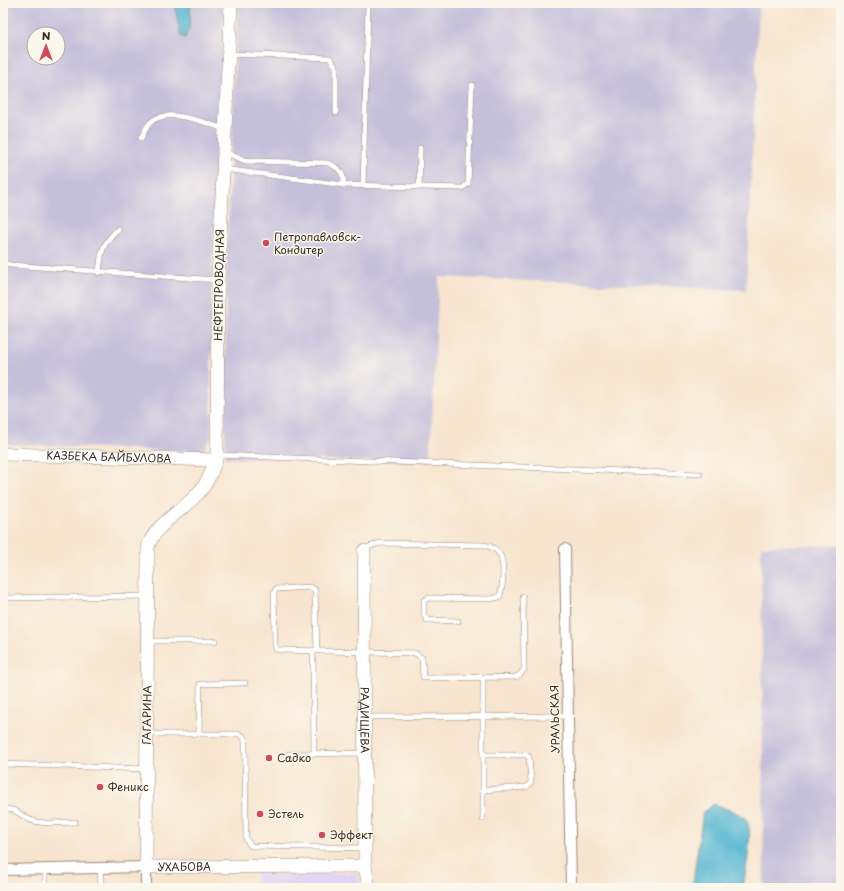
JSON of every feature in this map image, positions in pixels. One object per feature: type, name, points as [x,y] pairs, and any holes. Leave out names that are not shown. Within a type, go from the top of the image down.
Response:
[{"type":"street","name":"НЕФТЕПРОВОДНАЯ","points":[[150,542],[157,531],[200,491],[212,473],[216,458],[218,280],[231,3]]},
{"type":"street","name":"КАЗБЕКА БАЙБУЛОВА","points":[[3,454],[216,458]]},
{"type":"street","name":"ГАГАРИНА","points":[[146,888],[147,554],[150,542]]},
{"type":"street","name":"УРАЛЬСКАЯ","points":[[565,549],[571,888]]},
{"type":"street","name":"РАДИЩЕВА","points":[[364,551],[364,866],[369,888]]},
{"type":"street","name":"УХАБОВА","points":[[3,870],[146,867],[364,866]]},
{"type":"lane","points":[[363,185],[368,3]]},
{"type":"lane","points":[[228,54],[330,58],[333,60],[336,67],[336,113]]},
{"type":"lane","points":[[223,169],[344,185],[462,188],[468,184],[472,85]]},
{"type":"lane","points":[[141,138],[151,122],[163,116],[203,121],[225,129]]},
{"type":"lane","points":[[419,187],[420,148]]},
{"type":"lane","points":[[224,152],[246,161],[328,163],[338,168],[344,175],[344,185]]},
{"type":"lane","points":[[99,273],[101,251],[104,244],[118,229]]},
{"type":"lane","points":[[3,262],[11,265],[99,273],[218,280]]},
{"type":"lane","points":[[216,458],[700,474]]},
{"type":"lane","points":[[364,551],[368,546],[380,543],[484,545],[496,549],[503,560],[502,588],[499,597],[490,599],[429,598],[424,600],[424,615],[427,620],[458,621]]},
{"type":"lane","points":[[314,753],[315,651],[315,590],[311,587],[279,587],[276,589],[274,600],[274,644],[276,649],[315,651],[419,654],[422,658],[423,677],[426,678],[483,678],[516,676],[523,672],[523,598]]},
{"type":"lane","points":[[3,598],[147,596]]},
{"type":"lane","points":[[147,641],[215,641]]},
{"type":"lane","points":[[483,678],[483,819]]},
{"type":"lane","points":[[199,734],[200,684],[245,683]]},
{"type":"lane","points":[[365,717],[567,717]]},
{"type":"lane","points":[[147,734],[238,734],[245,738],[246,839],[251,846],[364,848]]},
{"type":"lane","points":[[289,754],[364,753]]},
{"type":"lane","points":[[483,755],[526,755],[529,757],[531,782],[527,787],[483,790]]},
{"type":"lane","points":[[3,764],[146,769]]},
{"type":"lane","points":[[3,809],[16,810],[30,820],[38,822],[74,822]]},
{"type":"lane","points":[[100,869],[101,888]]},
{"type":"lane","points":[[45,870],[45,888]]},
{"type":"shaded area","points":[[3,3],[224,3],[211,287],[211,437],[202,452],[3,444]]},
{"type":"shaded area","points":[[238,3],[759,3],[746,290],[439,277],[430,462],[225,458],[226,267]]},
{"type":"shaded area","points":[[841,545],[841,888],[764,888],[761,546]]},
{"type":"shaded area","points":[[255,873],[357,873],[361,888],[256,888]]},
{"type":"water","points":[[174,3],[191,3],[189,28],[185,38],[181,36]]},
{"type":"water","points":[[714,804],[742,816],[748,824],[749,841],[743,888],[692,888],[703,812]]},
{"type":"place","name":"Петропавловск- Кондитер","points":[[266,243]]},
{"type":"place","name":"Садко","points":[[269,758]]},
{"type":"place","name":"Феникс","points":[[100,787]]},
{"type":"place","name":"Эстель","points":[[260,814]]},
{"type":"place","name":"Эффект","points":[[322,835]]}]
